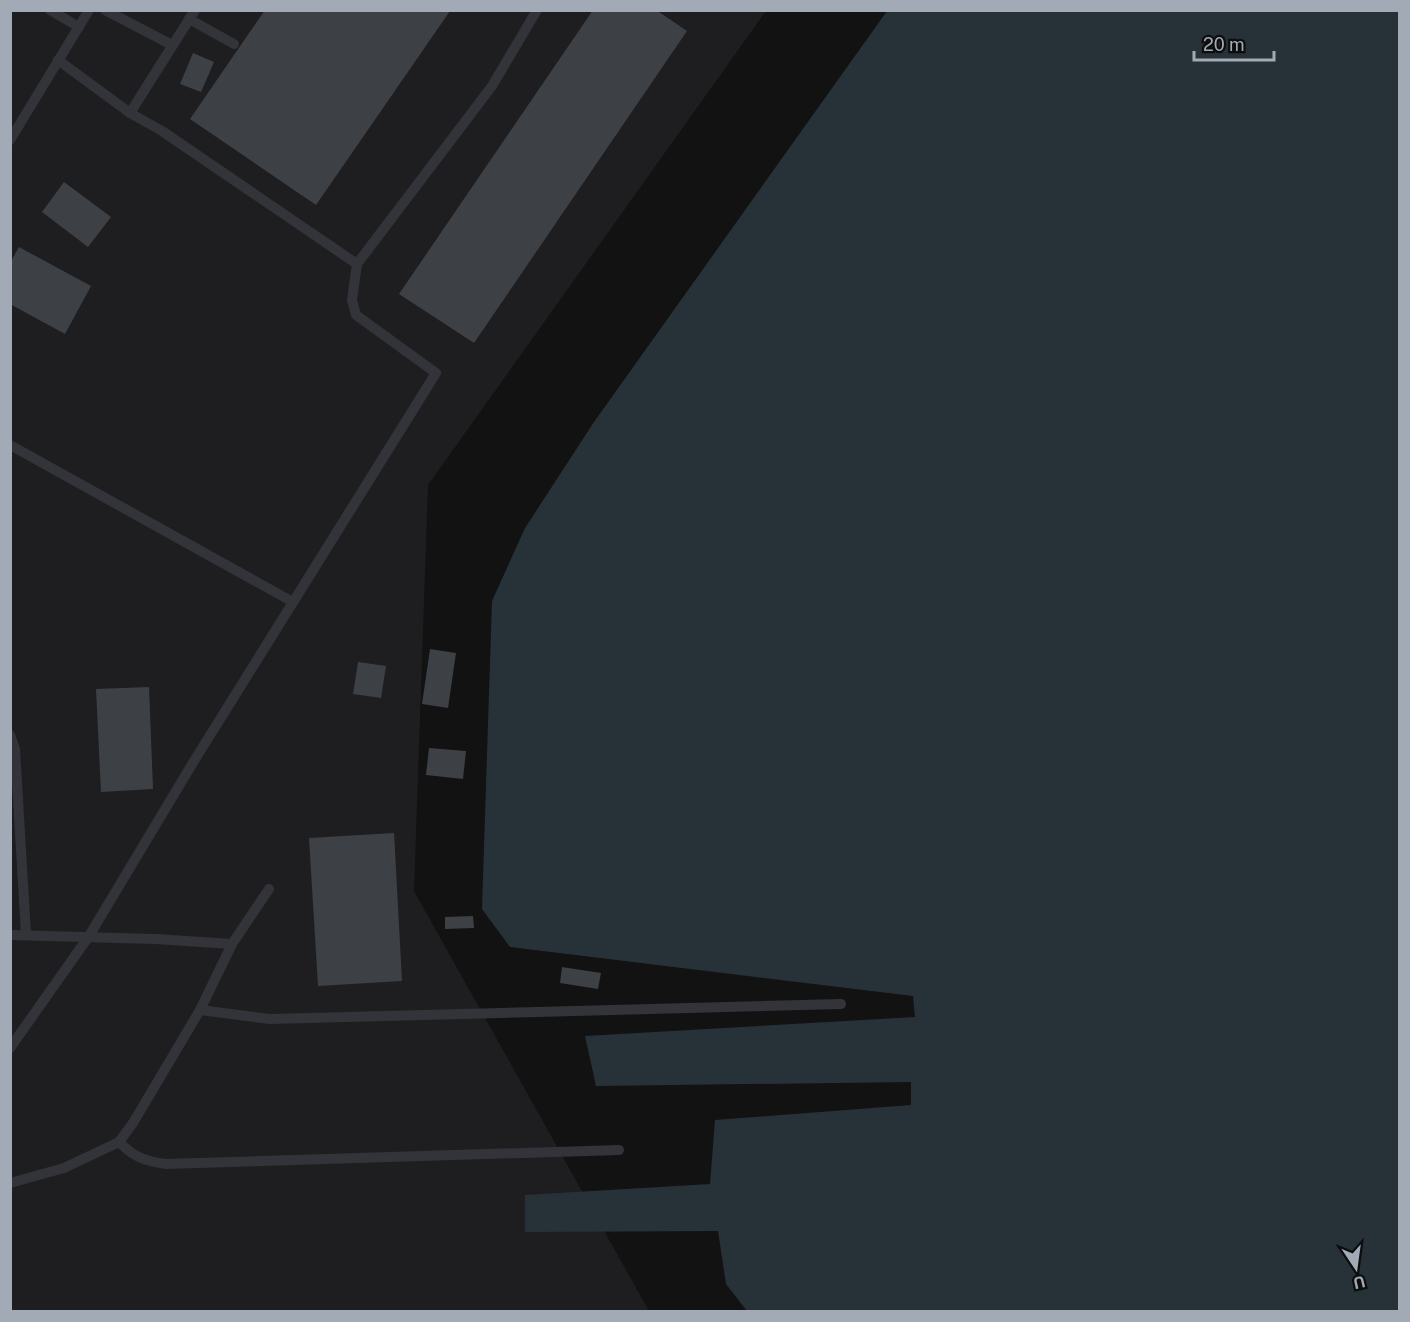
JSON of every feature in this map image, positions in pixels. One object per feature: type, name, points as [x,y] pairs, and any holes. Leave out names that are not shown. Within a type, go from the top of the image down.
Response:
[{"type":"lane","points":[[50,10],[79,27]]},
{"type":"lane","points":[[10,140],[89,10]]},
{"type":"lane","points":[[105,10],[172,45]]},
{"type":"lane","points":[[10,1048],[88,936],[292,602],[436,373],[356,315],[352,300],[357,264],[492,86],[537,10]]},
{"type":"lane","points":[[130,114],[192,15],[234,44]]},
{"type":"lane","points":[[58,60],[130,114],[162,131],[357,264]]},
{"type":"lane","points":[[10,445],[292,602]]},
{"type":"lane","points":[[10,735],[15,749],[26,934]]},
{"type":"lane","points":[[10,1183],[64,1168],[119,1142],[133,1123],[200,1011],[232,944],[269,889]]},
{"type":"lane","points":[[10,935],[88,936],[232,944]]},
{"type":"lane","points":[[200,1011],[270,1019],[841,1004]]},
{"type":"lane","points":[[119,1142],[129,1152],[146,1161],[165,1164],[619,1150]]},
{"type":"shaded area","points":[[10,11],[766,11],[428,485],[414,891],[649,1311],[11,1311]]},
{"type":"shaded area","points":[[887,11],[1399,11],[1399,1311],[747,1311],[726,1284],[718,1231],[525,1232],[525,1195],[710,1184],[715,1120],[911,1105],[911,1082],[596,1086],[585,1036],[915,1017],[913,996],[510,947],[482,909],[492,601],[525,528],[594,422]]},
{"type":"building","points":[[265,10],[450,11],[316,205],[190,119]]},
{"type":"building","points":[[593,10],[656,10],[687,31],[474,343],[399,294]]},
{"type":"building","points":[[193,53],[214,62],[201,92],[180,84]]},
{"type":"building","points":[[64,182],[111,217],[88,247],[42,212]]},
{"type":"building","points":[[19,247],[91,286],[65,334],[10,304],[10,263]]},
{"type":"building","points":[[430,649],[456,653],[448,708],[422,704]]},
{"type":"building","points":[[358,662],[386,666],[381,698],[353,694]]},
{"type":"building","points":[[149,687],[153,789],[101,792],[96,689]]},
{"type":"building","points":[[429,748],[466,751],[463,779],[426,775]]},
{"type":"building","points":[[394,833],[402,981],[318,986],[309,838]]},
{"type":"building","points":[[473,916],[474,928],[445,929],[445,917]]},
{"type":"building","points":[[562,967],[601,973],[598,989],[560,983]]}]
